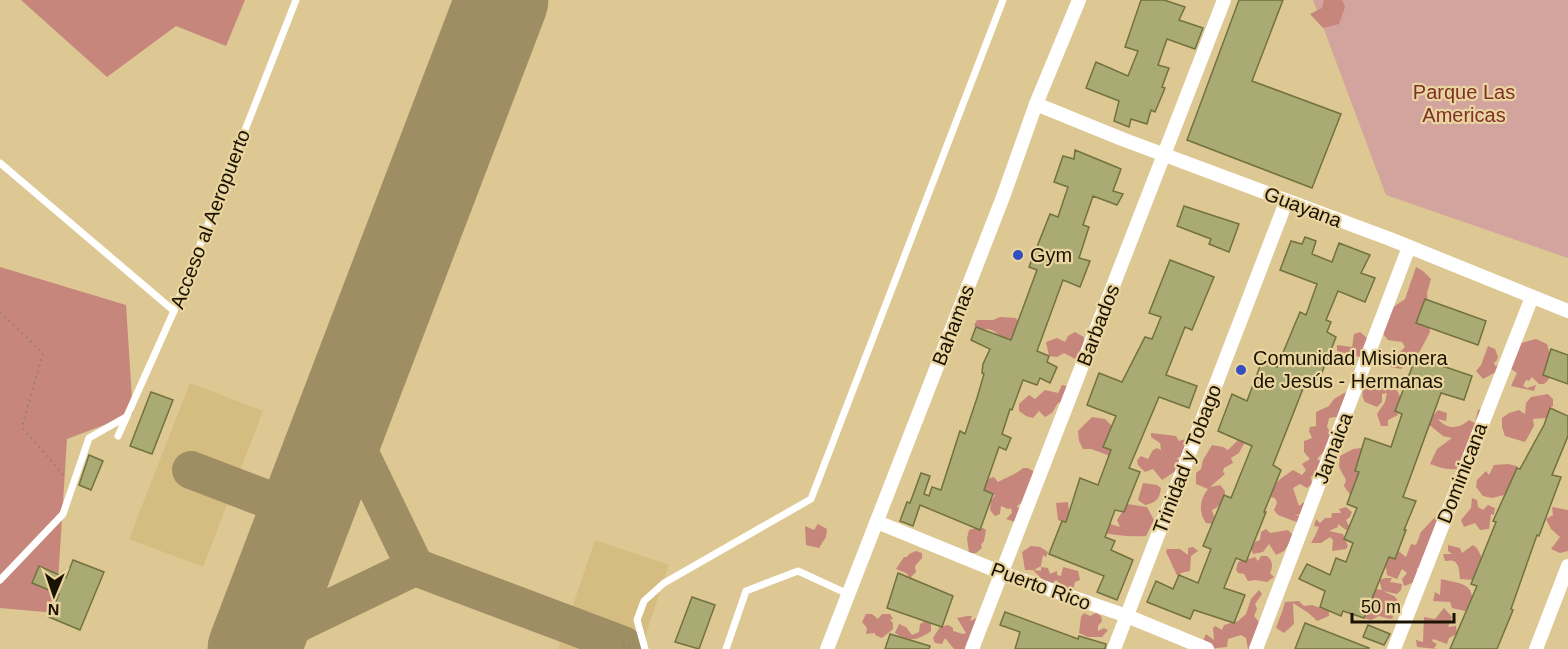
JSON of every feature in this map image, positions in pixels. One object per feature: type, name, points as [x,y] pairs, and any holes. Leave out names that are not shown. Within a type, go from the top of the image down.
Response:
[{"type":"street","name":"Bahamas","points":[[827,649],[1078,0]]},
{"type":"street","name":"Barbados","points":[[972,649],[1224,0]]},
{"type":"street","name":"Guayana","points":[[1036,105],[1409,247],[1568,311]]},
{"type":"street","name":"Trinidad y Tobago","points":[[1114,649],[1286,202]]},
{"type":"street","name":"Jamaica","points":[[1256,649],[1409,247]]},
{"type":"street","name":"Dominicana","points":[[1394,649],[1532,297]]},
{"type":"street","name":"Puerto Rico","points":[[877,522],[1002,573],[1127,616],[1207,649]]},
{"type":"street","points":[[1536,649],[1568,566]]},
{"type":"lane","name":"Acceso al Aeropuerto","points":[[118,436],[174,311],[296,0]]},
{"type":"lane","points":[[645,649],[637,620],[644,601],[664,583],[811,499],[1003,0]]},
{"type":"lane","points":[[0,163],[174,311]]},
{"type":"lane","points":[[0,580],[63,513],[89,438],[127,417]]},
{"type":"lane","points":[[726,649],[746,591],[798,571],[848,594]]},
{"type":"path","points":[[0,312],[43,352],[22,427],[73,486]]},
{"type":"path","points":[[623,645],[635,649]]},
{"type":"shaded area","points":[[21,0],[245,0],[226,46],[176,26],[107,77]]},
{"type":"shaded area","points":[[1324,0],[1342,0],[1345,7],[1339,24],[1323,28],[1310,14],[1322,8]]},
{"type":"shaded area","points":[[0,267],[126,305],[133,414],[67,439],[56,613],[0,608]]},
{"type":"shaded area","points":[[1416,267],[1431,279],[1427,293],[1430,332],[1420,351],[1401,369],[1386,364],[1387,353],[1397,355],[1405,347],[1402,342],[1388,340],[1379,329],[1385,313],[1405,299]]},
{"type":"shaded area","points":[[1000,317],[1016,318],[1019,323],[1012,339],[1000,337],[990,330],[978,329],[974,325],[977,320],[993,320]]},
{"type":"shaded area","points":[[1075,332],[1084,337],[1083,354],[1077,360],[1064,353],[1057,357],[1049,356],[1046,342],[1057,338],[1065,342],[1068,336]]},
{"type":"shaded area","points":[[1360,332],[1367,338],[1366,354],[1360,357],[1337,351],[1337,345],[1352,347],[1354,334]]},
{"type":"shaded area","points":[[1536,339],[1547,344],[1552,365],[1551,375],[1544,384],[1539,384],[1532,377],[1529,381],[1526,380],[1523,386],[1527,388],[1536,385],[1534,391],[1511,386],[1517,373],[1511,369],[1521,343]]},
{"type":"shaded area","points":[[1488,346],[1495,349],[1498,357],[1494,362],[1495,366],[1498,365],[1496,372],[1483,379],[1476,371],[1481,365]]},
{"type":"shaded area","points":[[1382,380],[1389,381],[1391,390],[1397,390],[1402,401],[1396,409],[1398,415],[1388,420],[1388,426],[1381,426],[1377,414],[1385,402],[1387,393],[1382,394],[1382,402],[1377,407],[1365,402],[1363,397],[1366,387]]},
{"type":"shaded area","points":[[190,383],[263,411],[203,567],[129,539]]},
{"type":"shaded area","points":[[1062,385],[1071,387],[1068,401],[1058,403],[1048,416],[1045,417],[1039,411],[1033,418],[1019,411],[1019,404],[1029,395],[1035,399],[1045,390],[1058,393]]},
{"type":"shaded area","points":[[1355,390],[1344,420],[1329,418],[1327,427],[1332,434],[1329,446],[1317,459],[1322,462],[1321,471],[1311,477],[1312,484],[1307,488],[1300,484],[1293,488],[1299,506],[1304,502],[1307,503],[1303,514],[1294,515],[1301,516],[1299,523],[1278,515],[1274,510],[1277,503],[1275,498],[1270,497],[1271,492],[1278,481],[1293,470],[1302,475],[1306,470],[1302,464],[1310,459],[1304,452],[1304,441],[1312,438],[1309,431],[1310,427],[1316,426],[1316,412],[1329,406],[1334,399],[1344,393]]},
{"type":"shaded area","points":[[1548,394],[1553,399],[1553,406],[1546,418],[1533,419],[1534,426],[1525,442],[1505,436],[1502,418],[1519,410],[1525,414],[1526,403],[1531,397]]},
{"type":"shaded area","points":[[1482,409],[1462,468],[1449,469],[1430,464],[1437,449],[1452,438],[1443,436],[1427,423],[1438,410],[1447,413],[1446,421],[1438,419],[1445,425],[1453,427],[1469,420],[1475,423],[1478,410]]},
{"type":"shaded area","points":[[1092,417],[1105,419],[1116,430],[1107,448],[1113,451],[1110,456],[1091,449],[1083,449],[1079,441],[1078,431]]},
{"type":"shaded area","points":[[1151,433],[1176,436],[1179,441],[1185,439],[1188,443],[1181,457],[1177,458],[1180,463],[1177,470],[1162,480],[1153,469],[1145,472],[1138,465],[1137,460],[1141,456],[1148,459],[1153,450],[1157,448],[1161,450],[1160,443],[1151,437]]},
{"type":"shaded area","points":[[1248,436],[1239,453],[1231,458],[1233,463],[1224,468],[1225,474],[1210,487],[1220,485],[1225,491],[1222,503],[1212,510],[1213,524],[1206,523],[1201,506],[1208,489],[1196,484],[1196,473],[1201,469],[1203,460],[1212,445],[1228,450],[1239,439]]},
{"type":"shaded area","points":[[1362,448],[1353,499],[1344,486],[1346,480],[1339,467],[1340,456],[1353,449]]},
{"type":"shaded area","points":[[1494,465],[1517,466],[1516,478],[1504,495],[1492,498],[1483,496],[1476,487],[1477,480],[1486,471],[1489,475]]},
{"type":"shaded area","points":[[1023,468],[1036,473],[1023,502],[1017,507],[1020,508],[1015,522],[1006,519],[1012,513],[1011,508],[1001,506],[1000,514],[995,516],[990,510],[991,501],[995,495],[984,490],[983,480],[994,477],[998,482]]},
{"type":"shaded area","points":[[1143,483],[1157,485],[1161,488],[1157,499],[1145,505],[1138,500]]},
{"type":"shaded area","points":[[1472,498],[1477,500],[1478,507],[1483,510],[1488,505],[1495,508],[1494,515],[1491,514],[1489,529],[1480,530],[1475,523],[1464,527],[1461,520],[1471,508]]},
{"type":"shaded area","points":[[1068,502],[1069,511],[1120,527],[1117,520],[1127,504],[1147,507],[1154,520],[1146,536],[1124,536],[1101,532],[1058,520],[1056,503]]},
{"type":"shaded area","points":[[1346,507],[1352,512],[1346,520],[1350,528],[1346,530],[1338,524],[1338,527],[1329,531],[1343,534],[1348,546],[1346,549],[1332,551],[1333,540],[1330,537],[1321,543],[1311,543],[1319,527],[1314,526],[1316,519],[1320,523],[1325,518],[1331,518],[1332,513],[1341,513],[1339,509]]},
{"type":"shaded area","points":[[1552,507],[1568,510],[1568,551],[1560,553],[1551,549],[1560,537],[1551,529],[1546,519],[1553,515]]},
{"type":"shaded area","points":[[1436,516],[1447,517],[1422,569],[1417,568],[1418,581],[1404,586],[1402,579],[1407,573],[1402,569],[1397,579],[1387,575],[1385,560],[1396,549],[1406,557],[1411,544],[1416,545],[1421,532]]},
{"type":"shaded area","points":[[818,524],[827,529],[826,537],[819,548],[806,545],[805,526],[814,530]]},
{"type":"shaded area","points":[[975,528],[986,530],[984,541],[982,548],[976,553],[969,553],[967,538],[969,530]]},
{"type":"shaded area","points":[[1266,529],[1270,533],[1288,530],[1294,536],[1284,551],[1276,555],[1269,544],[1263,552],[1253,554],[1251,549],[1253,543],[1260,540],[1261,532]]},
{"type":"shaded area","points":[[595,540],[669,565],[641,649],[558,649]]},
{"type":"shaded area","points":[[1448,545],[1460,548],[1462,553],[1473,545],[1477,548],[1482,558],[1479,563],[1481,573],[1474,580],[1460,579],[1456,562],[1445,561],[1443,554],[1452,554],[1448,551]]},
{"type":"shaded area","points":[[1031,546],[1040,547],[1048,552],[1046,557],[1043,555],[1041,566],[1034,570],[1041,571],[1041,567],[1048,568],[1050,574],[1057,571],[1057,575],[1061,576],[1063,567],[1078,571],[1080,580],[1075,582],[1073,590],[1065,588],[1056,580],[1052,584],[1033,570],[1025,570],[1022,552]]},
{"type":"shaded area","points":[[1193,547],[1198,551],[1191,556],[1190,571],[1181,573],[1178,577],[1166,552],[1167,549],[1180,549],[1188,555],[1188,548]]},
{"type":"shaded area","points":[[916,551],[922,553],[922,558],[915,566],[916,572],[910,578],[906,573],[896,569],[904,557]]},
{"type":"shaded area","points":[[1261,556],[1267,556],[1272,564],[1270,573],[1274,577],[1267,582],[1248,581],[1244,574],[1236,570],[1238,562],[1255,557],[1258,561]]},
{"type":"shaded area","points":[[1392,578],[1390,582],[1402,584],[1397,594],[1383,591],[1397,599],[1397,606],[1392,611],[1393,618],[1379,616],[1371,620],[1364,618],[1366,602],[1373,602],[1370,588],[1382,590],[1379,580]]},
{"type":"shaded area","points":[[1441,579],[1460,583],[1469,588],[1472,606],[1465,611],[1452,608],[1450,602],[1433,601],[1435,592],[1440,595]]},
{"type":"shaded area","points":[[1259,590],[1262,594],[1255,604],[1257,609],[1254,616],[1259,622],[1258,634],[1253,649],[1248,649],[1246,638],[1241,635],[1228,639],[1227,647],[1206,649],[1203,641],[1206,634],[1214,640],[1213,628],[1215,626],[1222,630],[1224,625],[1238,621],[1246,614],[1251,599]]},
{"type":"shaded area","points":[[1299,601],[1304,606],[1312,605],[1329,611],[1329,616],[1317,621],[1293,603],[1294,624],[1284,633],[1276,628],[1285,602]]},
{"type":"shaded area","points":[[1444,608],[1452,617],[1448,627],[1456,626],[1457,634],[1449,638],[1447,644],[1433,639],[1432,641],[1437,644],[1434,648],[1438,649],[1417,647],[1416,640],[1423,642],[1424,617],[1435,619]]},
{"type":"shaded area","points":[[1084,613],[1090,616],[1096,613],[1101,616],[1102,621],[1098,626],[1098,631],[1104,628],[1108,630],[1102,637],[1088,637],[1079,633],[1081,617]]},
{"type":"shaded area","points":[[866,614],[872,614],[878,619],[882,614],[890,614],[893,619],[890,620],[893,623],[893,629],[882,638],[875,633],[866,634],[867,628],[862,622]]},
{"type":"shaded area","points":[[972,616],[970,621],[981,616],[988,616],[990,621],[987,629],[971,649],[954,649],[945,638],[942,644],[935,643],[933,638],[940,627],[948,625],[953,628],[953,631],[966,633],[957,618]]},
{"type":"shaded area","points":[[925,621],[931,623],[931,631],[921,637],[909,639],[895,633],[899,624],[906,627],[912,635],[919,632],[920,624]]},
{"type":"green space","name":"Parque Las Americas","points":[[1313,0],[1568,0],[1568,258],[1386,195]]},
{"type":"building","points":[[1141,0],[1164,0],[1185,7],[1179,20],[1203,28],[1195,49],[1167,39],[1158,65],[1169,68],[1162,87],[1165,88],[1155,112],[1151,110],[1147,124],[1131,119],[1129,127],[1114,121],[1119,101],[1086,88],[1096,62],[1128,76],[1138,51],[1125,47]]},
{"type":"building","points":[[1239,0],[1283,0],[1252,81],[1341,114],[1312,188],[1187,140]]},
{"type":"building","points":[[1075,150],[1121,169],[1113,191],[1123,194],[1117,205],[1093,196],[1083,225],[1089,227],[1079,258],[1090,261],[1080,287],[1063,280],[1037,351],[1049,356],[1047,362],[1057,367],[1050,383],[1040,378],[1037,385],[1023,380],[1002,434],[1011,438],[1006,450],[999,447],[984,490],[993,494],[980,530],[920,505],[913,526],[900,521],[907,502],[910,503],[921,473],[930,476],[924,494],[929,496],[932,487],[941,490],[960,431],[965,434],[984,374],[982,373],[983,364],[990,349],[971,340],[976,327],[1011,340],[1037,270],[1029,267],[1050,214],[1058,217],[1068,187],[1054,182],[1063,156],[1074,159]]},
{"type":"building","points":[[1184,206],[1239,224],[1229,252],[1209,244],[1211,239],[1177,226]]},
{"type":"building","points":[[1305,237],[1316,241],[1312,254],[1332,262],[1339,243],[1370,255],[1361,273],[1375,278],[1365,302],[1338,291],[1326,320],[1331,322],[1327,332],[1336,337],[1319,380],[1308,376],[1273,465],[1281,470],[1264,512],[1266,512],[1246,562],[1236,558],[1224,588],[1245,595],[1234,623],[1194,610],[1190,619],[1147,602],[1156,581],[1173,589],[1179,575],[1198,583],[1211,549],[1203,546],[1224,495],[1231,498],[1252,446],[1218,431],[1232,394],[1247,401],[1262,361],[1277,367],[1300,312],[1306,315],[1317,284],[1280,270],[1291,241],[1302,244]]},
{"type":"building","points":[[1170,260],[1214,277],[1192,330],[1185,327],[1166,375],[1197,386],[1189,408],[1159,397],[1129,468],[1140,472],[1124,512],[1115,510],[1105,537],[1115,541],[1111,550],[1133,560],[1117,600],[1097,592],[1104,576],[1049,554],[1062,521],[1066,522],[1080,478],[1098,485],[1111,450],[1103,447],[1116,416],[1087,405],[1099,373],[1122,382],[1145,337],[1152,339],[1161,317],[1149,313]]},
{"type":"building","points":[[1425,299],[1486,321],[1478,345],[1416,323]]},
{"type":"building","points":[[1551,349],[1568,355],[1568,384],[1543,375]]},
{"type":"building","points":[[1416,357],[1472,376],[1464,400],[1441,393],[1403,497],[1416,501],[1395,559],[1389,557],[1364,618],[1343,611],[1341,616],[1320,607],[1325,591],[1299,579],[1307,564],[1330,575],[1336,558],[1346,562],[1353,543],[1344,539],[1357,508],[1347,504],[1359,472],[1355,471],[1365,438],[1391,447],[1402,414],[1395,411]]},
{"type":"building","points":[[151,392],[173,400],[152,454],[130,446]]},
{"type":"building","points":[[1550,408],[1568,416],[1568,436],[1552,475],[1561,477],[1539,536],[1537,535],[1511,609],[1513,610],[1497,649],[1450,649],[1477,586],[1471,584],[1496,522],[1493,521],[1517,468],[1520,469],[1544,425]]},
{"type":"building","points":[[89,455],[103,461],[91,490],[79,485]]},
{"type":"building","points":[[73,560],[104,572],[80,630],[49,617],[59,594],[32,583],[39,566],[66,578]]},
{"type":"building","points":[[898,573],[953,596],[942,627],[887,608]]},
{"type":"building","points":[[692,597],[715,605],[699,649],[675,642]]},
{"type":"building","points":[[1005,612],[1078,639],[1079,636],[1106,644],[1105,649],[1015,649],[1020,632],[1000,625]]},
{"type":"building","points":[[1305,623],[1369,648],[1369,649],[1295,649]]},
{"type":"building","points":[[1368,625],[1390,634],[1384,645],[1363,637]]},
{"type":"building","points":[[890,634],[930,646],[929,649],[885,649]]},
{"type":"taxiway","points":[[343,418],[415,567]]},
{"type":"taxiway","points":[[191,470],[306,514]]},
{"type":"taxiway","points":[[257,643],[415,567],[623,645]]},
{"type":"runway","points":[[254,649],[502,0]]},
{"type":"place","name":"Gym","points":[[1018,255]]},
{"type":"place","name":"Comunidad Misionera de Jesús - Hermanas","points":[[1241,370]]}]
